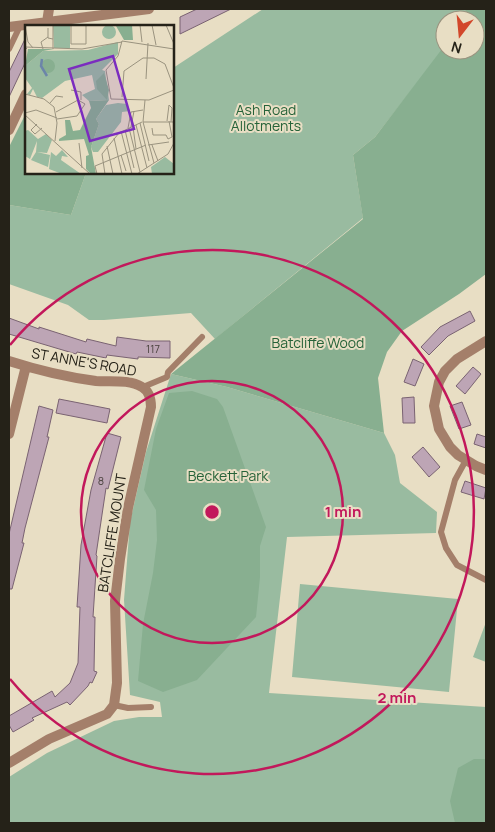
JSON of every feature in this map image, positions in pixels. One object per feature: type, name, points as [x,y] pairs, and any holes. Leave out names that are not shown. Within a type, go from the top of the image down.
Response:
[{"type":"street","points":[[47,22],[49,9]]},
{"type":"street","points":[[27,25],[47,22],[62,23],[94,12],[149,9]]},
{"type":"street","points":[[9,27],[25,25]]},
{"type":"street","points":[[9,130],[25,96]]},
{"type":"street","points":[[486,341],[457,359],[445,371],[439,382],[434,406],[439,429],[458,456],[486,470]]},
{"type":"street","name":"ST ANNE'S ROAD","points":[[9,360],[51,373],[96,381],[129,382],[143,387],[150,397]]},
{"type":"street","points":[[9,434],[26,366]]},
{"type":"street","name":"BATCLIFFE MOUNT","points":[[114,706],[117,683],[115,601],[133,481],[151,414],[150,397]]},
{"type":"street","points":[[9,762],[49,739],[107,714],[114,706]]},
{"type":"lane","points":[[9,49],[20,26]]},
{"type":"lane","points":[[143,387],[167,377],[168,372],[202,336]]},
{"type":"lane","points":[[466,460],[454,480],[441,532],[446,548],[457,565],[486,580]]},
{"type":"lane","points":[[114,706],[128,708],[151,707]]},
{"type":"green space","name":"Ash Road Allotments","points":[[263,9],[466,9],[435,10],[435,60],[375,137],[353,155],[363,218],[215,339],[191,313],[89,320],[68,305],[9,284],[9,205],[71,215],[86,174],[174,174],[174,67]]},
{"type":"green space","name":"Batcliffe Wood","points":[[486,9],[486,274],[402,331],[387,352],[378,378],[384,433],[227,387],[171,374],[363,219],[353,155],[375,137],[435,58],[435,60],[485,60],[485,10],[465,10]]},
{"type":"green space","points":[[25,115],[25,174],[86,174],[71,215],[9,205],[9,147]]},
{"type":"green space","name":"Beckett Park","points":[[171,374],[227,387],[384,433],[395,455],[400,483],[437,512],[436,533],[287,537],[269,693],[486,707],[486,823],[9,823],[9,777],[47,753],[114,721],[139,717],[162,717],[160,702],[130,695],[124,600],[130,522],[146,452]]},
{"type":"green space","points":[[192,391],[217,399],[223,407],[266,527],[260,546],[260,577],[256,617],[197,680],[163,692],[138,681],[143,624],[157,540],[156,510],[144,490],[156,429],[169,393]]},
{"type":"green space","points":[[300,584],[458,599],[449,692],[292,677]]},
{"type":"green space","points":[[486,622],[486,662],[473,657]]},
{"type":"green space","points":[[474,759],[486,759],[486,823],[455,823],[450,801],[458,768]]},
{"type":"building","points":[[197,9],[231,9],[180,34],[180,17]]},
{"type":"building","points":[[25,39],[25,63],[9,97],[9,72]]},
{"type":"building","points":[[470,311],[475,321],[448,336],[429,355],[421,347],[440,327]]},
{"type":"building","points":[[9,318],[39,329],[39,327],[86,342],[87,339],[116,346],[117,337],[146,341],[170,341],[170,358],[138,357],[138,359],[107,355],[106,358],[77,352],[76,354],[9,334]]},
{"type":"building","points":[[413,359],[424,364],[415,386],[404,382]]},
{"type":"building","points":[[473,367],[481,374],[465,394],[456,386]]},
{"type":"building","points":[[414,397],[415,423],[403,423],[402,398]]},
{"type":"building","points":[[59,399],[110,409],[107,423],[56,413]]},
{"type":"building","points":[[462,402],[471,425],[459,429],[450,406]]},
{"type":"building","points":[[39,406],[53,410],[47,437],[49,437],[25,528],[22,543],[24,543],[12,589],[9,589],[9,534]]},
{"type":"building","points":[[107,433],[121,437],[108,489],[106,488],[96,555],[93,617],[95,617],[94,671],[97,672],[92,683],[90,682],[70,705],[67,702],[32,718],[34,720],[13,732],[9,725],[9,716],[52,691],[55,697],[70,683],[78,663],[80,607],[77,607],[81,545],[91,490]]},
{"type":"building","points":[[477,434],[486,437],[486,448],[474,444]]},
{"type":"building","points":[[423,447],[440,467],[429,477],[412,457]]},
{"type":"building","points":[[465,481],[486,488],[484,499],[461,492]]}]
